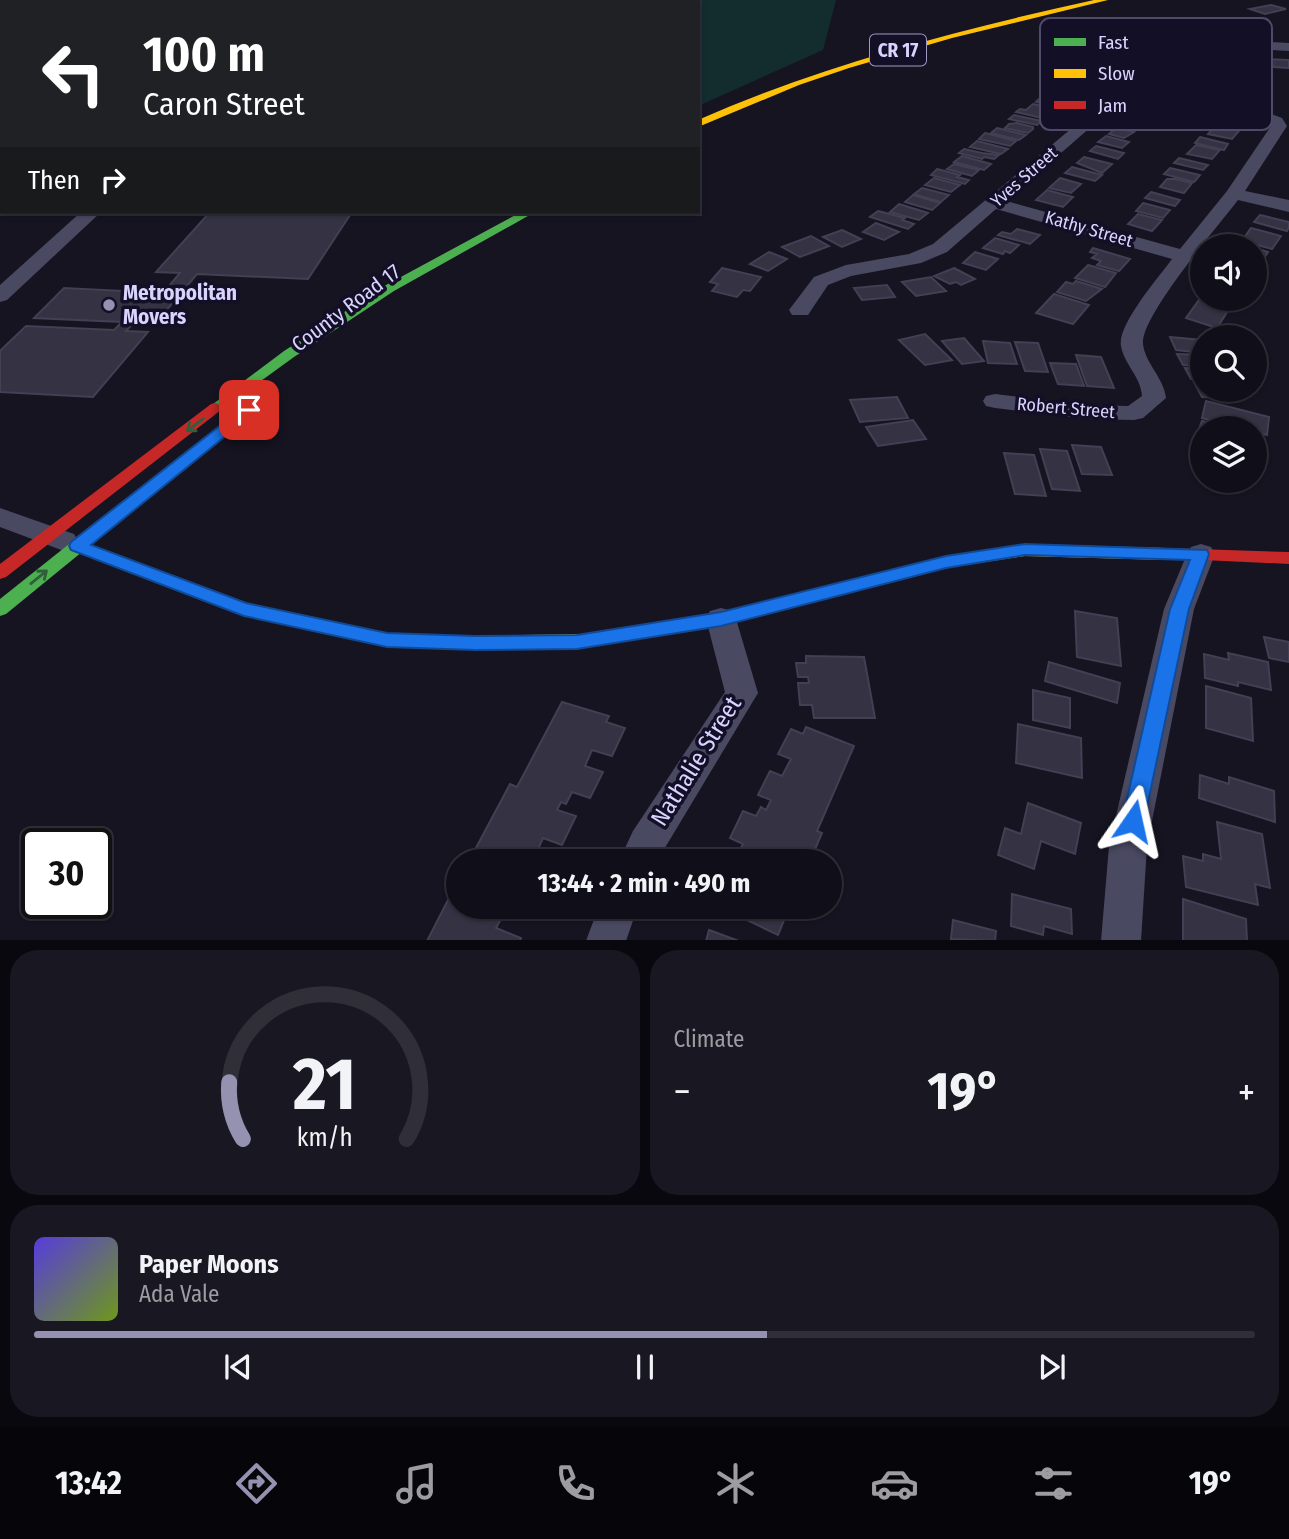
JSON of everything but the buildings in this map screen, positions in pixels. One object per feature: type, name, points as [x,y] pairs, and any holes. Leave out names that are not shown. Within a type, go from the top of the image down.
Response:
[{"type":"main road","name":"CR 17","points":[[700,123],[756,99],[876,56],[988,26],[1104,0]]},
{"type":"main road","name":"County Road 17","points":[[0,573],[324,331],[392,287],[525,214]]},
{"type":"main road","name":"County Road 17","points":[[319,355],[456,253]]},
{"type":"main road","points":[[0,609],[121,512]]},
{"type":"main road","points":[[77,546],[244,609],[387,640],[577,642],[721,619],[946,562],[1012,551],[1053,549],[1289,558]]},
{"type":"street","name":"Robert Street","points":[[995,401],[1087,412],[1134,413],[1154,398],[1153,386],[1132,347],[1132,331],[1184,256],[1234,194],[1279,126],[1272,120]]},
{"type":"street","name":"Yves Street","points":[[800,310],[821,281],[846,271],[914,259],[940,247],[1078,130]]},
{"type":"street","points":[[1234,194],[1289,206]]},
{"type":"street","name":"Kathy Street","points":[[994,203],[1184,256]]},
{"type":"street","points":[[0,296],[90,214]]},
{"type":"street","points":[[0,517],[77,546]]},
{"type":"street","points":[[1121,940],[1128,846],[1179,609],[1201,554]]},
{"type":"street","name":"Nathalie Street","points":[[643,849],[742,693],[721,619]]},
{"type":"street","points":[[606,940],[615,919]]},
{"type":"green space","points":[[700,0],[836,0],[823,50],[700,105]]},
{"type":"traffic: fast","points":[[216,407],[289,354],[390,288],[525,214]]},
{"type":"traffic: fast","points":[[0,609],[109,521]]},
{"type":"traffic: slow","points":[[700,123],[796,83],[897,50],[1104,0]]},
{"type":"traffic: slow","points":[[77,546],[244,609],[387,640],[475,643],[580,641]]},
{"type":"traffic: slow","points":[[880,579],[946,562],[1025,550],[1166,554]]},
{"type":"traffic: jam","points":[[0,573],[216,407]]},
{"type":"traffic: jam","points":[[1166,554],[1289,558]]},
{"type":"traffic: jam","points":[[580,641],[721,619],[880,579]]},
{"type":"place","name":"Metropolitan Movers","points":[[109,305]]},
{"type":"route","points":[[249,410],[77,546],[244,609],[387,640],[475,643],[577,642],[721,619],[946,562],[1025,550],[1201,554],[1179,609],[1133,821]]}]
